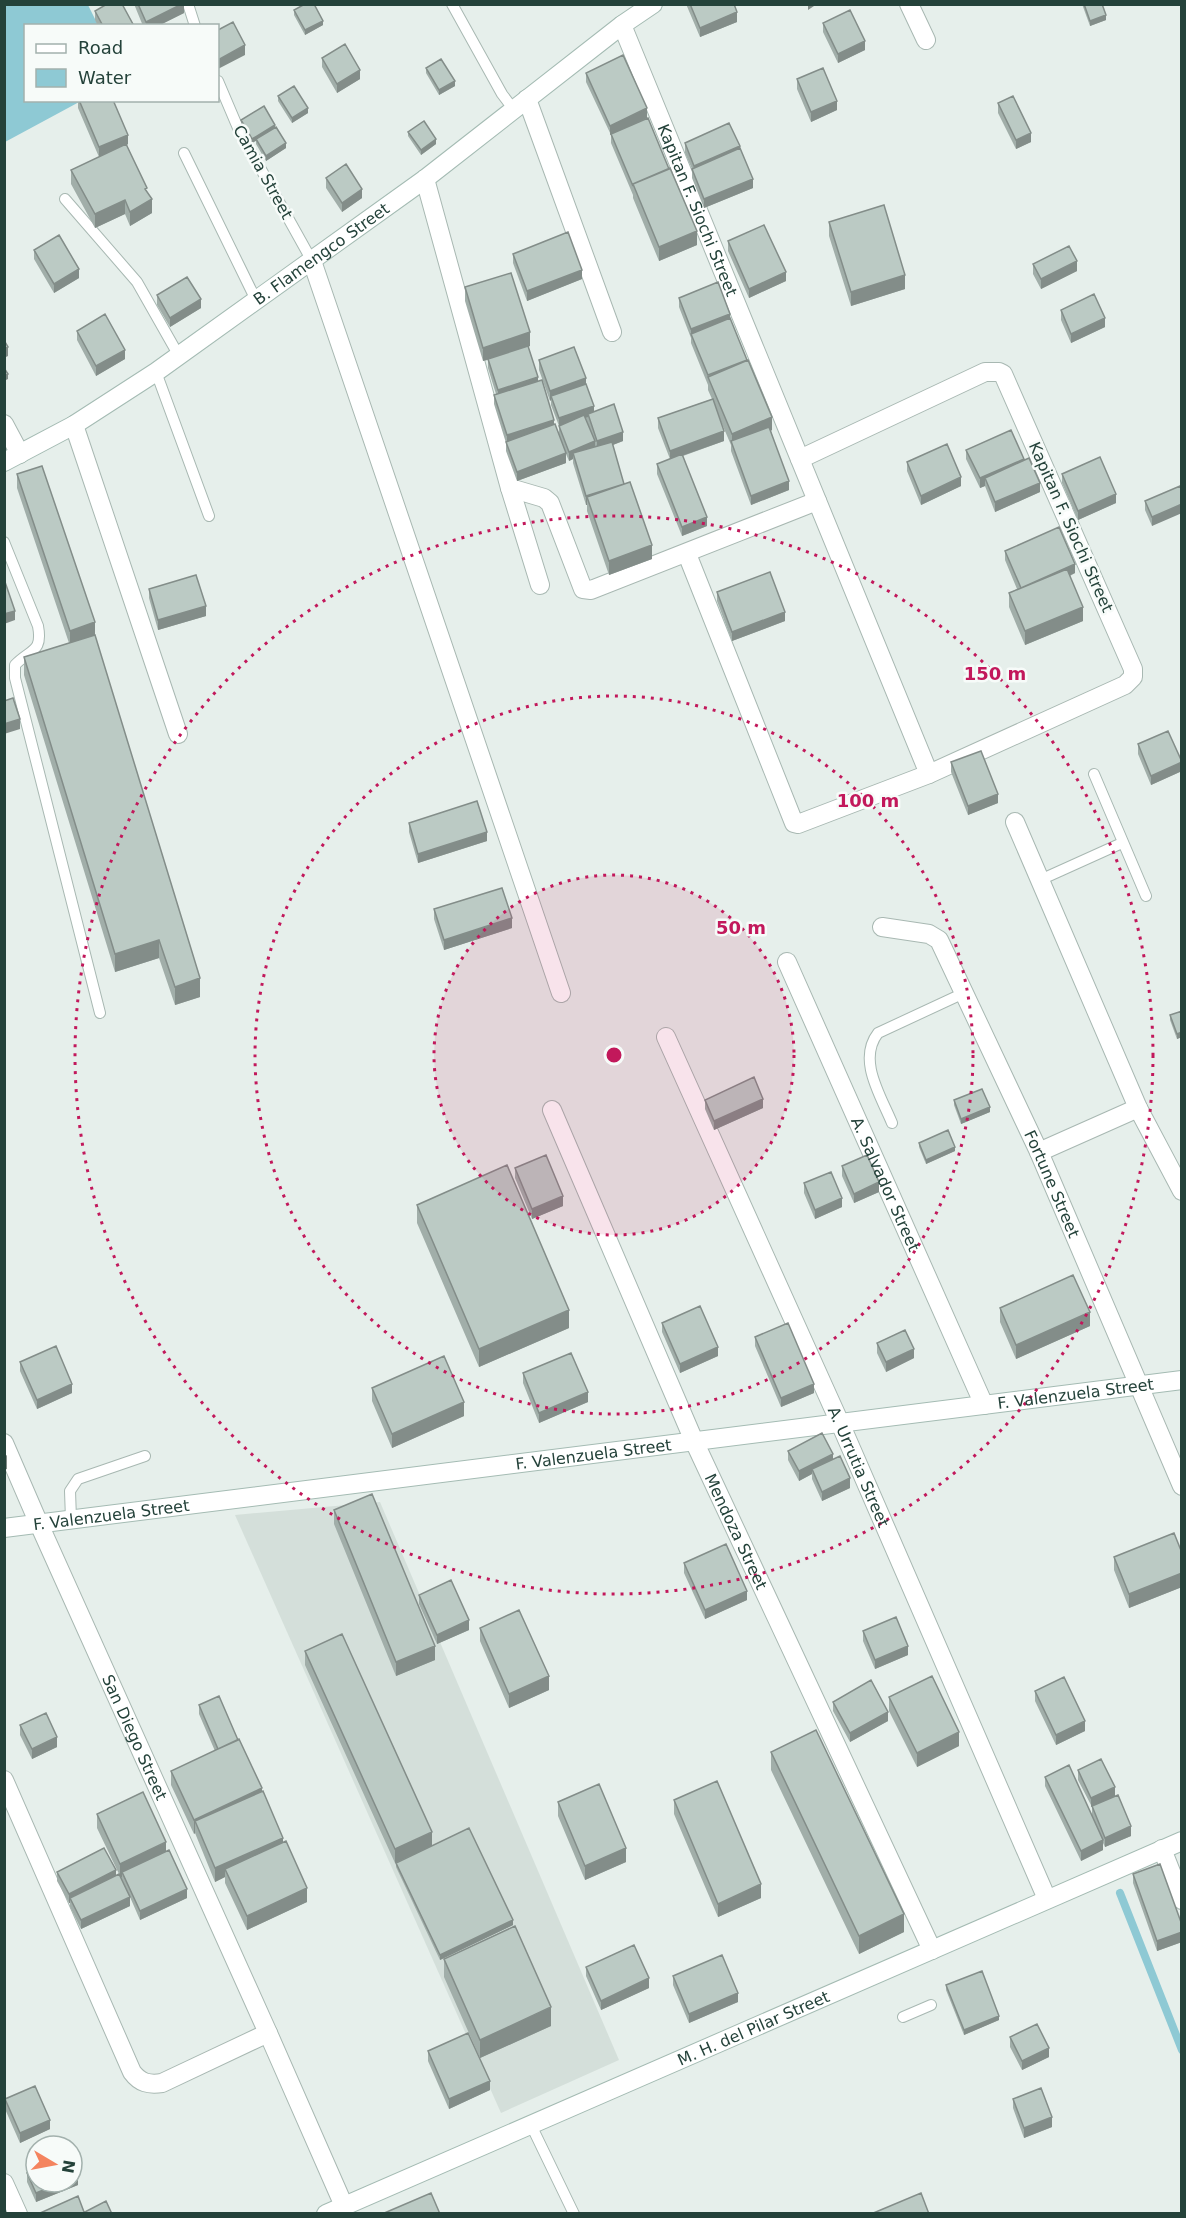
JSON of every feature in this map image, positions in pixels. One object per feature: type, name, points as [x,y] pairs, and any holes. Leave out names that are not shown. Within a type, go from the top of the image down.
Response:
[{"type":"street","name":"B. Flamengco Street","points":[[12,458],[74,425],[179,356],[425,179],[622,25],[653,4]]},
{"type":"street","points":[[909,4],[926,40]]},
{"type":"street","name":"Kapitan F. Siochi Street","points":[[622,25],[928,774]]},
{"type":"street","points":[[520,104],[612,332]]},
{"type":"street","points":[[425,179],[510,488],[540,585]]},
{"type":"street","points":[[312,261],[561,993]]},
{"type":"street","name":"Kapitan F. Siochi Street","points":[[687,554],[794,823],[803,824],[928,774],[1125,685],[1133,677],[1133,669],[1003,374],[985,372],[800,459]]},
{"type":"street","points":[[4,424],[12,458]]},
{"type":"street","points":[[74,425],[178,734]]},
{"type":"street","points":[[510,488],[544,498],[550,503],[583,589],[586,591],[687,554],[818,501]]},
{"type":"street","points":[[1015,822],[1138,1108],[1182,1191]]},
{"type":"street","name":"Fortune Street","points":[[882,927],[929,934],[939,940],[1039,1152],[1182,1486]]},
{"type":"street","name":"A. Salvador Street","points":[[787,962],[984,1405]]},
{"type":"street","name":"A. Urrutia Street","points":[[666,1037],[840,1423],[1047,1899]]},
{"type":"street","points":[[1039,1152],[1138,1108]]},
{"type":"street","name":"Mendoza Street","points":[[552,1110],[694,1441],[932,1950]]},
{"type":"street","name":"F. Valenzuela Street","points":[[4,1528],[1182,1380]]},
{"type":"street","name":"San Diego Street","points":[[4,1443],[344,2206]]},
{"type":"street","points":[[4,1780],[132,2072],[137,2078],[145,2083],[162,2083],[268,2033]]},
{"type":"street","name":"M. H. del Pilar Street","points":[[326,2214],[1182,1841]]},
{"type":"street","points":[[1162,1849],[1182,1900]]},
{"type":"street","points":[[4,2183],[18,2214]]},
{"type":"lane","points":[[188,4],[194,24]]},
{"type":"lane","points":[[452,4],[502,94],[520,104]]},
{"type":"lane","name":"Camia Street","points":[[219,83],[238,128],[312,261]]},
{"type":"lane","points":[[184,153],[256,300]]},
{"type":"lane","points":[[65,199],[137,282],[179,356]]},
{"type":"lane","points":[[156,372],[209,516]]},
{"type":"lane","points":[[4,542],[38,626],[41,639],[37,648],[15,665],[15,678],[100,1013]]},
{"type":"lane","points":[[1094,774],[1146,896]]},
{"type":"lane","points":[[1040,880],[1122,843]]},
{"type":"lane","points":[[892,1123],[870,1069],[868,1053],[873,1041],[878,1033],[964,993]]},
{"type":"lane","points":[[71,1520],[70,1491],[78,1479],[145,1456]]},
{"type":"lane","points":[[903,2017],[931,2005]]},
{"type":"lane","points":[[531,2124],[574,2214]]},
{"type":"shaded area","points":[[380,1502],[619,2060],[501,2113],[235,1515]]},
{"type":"water","points":[[5,5],[88,5],[98,24],[24,24],[24,102],[79,102],[5,142]]},
{"type":"building","points":[[107,4],[122,4],[133,24],[102,24],[95,11]]},
{"type":"building","points":[[138,4],[182,4],[146,22]]},
{"type":"building","points":[[305,4],[314,4],[323,21],[305,30],[294,10]]},
{"type":"building","points":[[690,4],[734,4],[737,12],[700,28]]},
{"type":"building","points":[[1084,4],[1102,4],[1106,15],[1090,21]]},
{"type":"building","points":[[850,10],[865,41],[838,54],[823,23]]},
{"type":"building","points":[[233,22],[245,45],[219,59],[219,29]]},
{"type":"building","points":[[345,44],[360,70],[337,84],[322,58]]},
{"type":"building","points":[[623,55],[647,108],[610,126],[586,73]]},
{"type":"building","points":[[441,59],[455,81],[439,90],[426,68]]},
{"type":"building","points":[[823,68],[837,101],[811,112],[797,79]]},
{"type":"building","points":[[294,86],[308,108],[292,118],[278,96]]},
{"type":"building","points":[[1013,96],[1031,133],[1016,140],[998,103]]},
{"type":"building","points":[[80,102],[114,102],[128,135],[99,147]]},
{"type":"building","points":[[264,106],[275,125],[252,139],[241,120]]},
{"type":"building","points":[[648,118],[669,169],[633,184],[633,186],[611,134]]},
{"type":"building","points":[[424,121],[436,139],[421,150],[408,132]]},
{"type":"building","points":[[729,123],[740,146],[694,166],[685,143]]},
{"type":"building","points":[[276,127],[286,143],[266,156],[256,139]]},
{"type":"building","points":[[126,144],[147,188],[145,189],[152,199],[130,212],[125,200],[95,214],[71,170]]},
{"type":"building","points":[[740,148],[753,179],[704,199],[692,169]]},
{"type":"building","points":[[346,164],[362,189],[342,203],[326,178]]},
{"type":"building","points":[[670,168],[697,231],[659,247],[633,184]]},
{"type":"building","points":[[884,205],[905,275],[851,292],[829,222]]},
{"type":"building","points":[[764,225],[786,272],[749,289],[728,241]]},
{"type":"building","points":[[568,232],[582,270],[527,291],[513,254]]},
{"type":"building","points":[[59,235],[79,269],[54,284],[34,250]]},
{"type":"building","points":[[1069,246],[1077,261],[1041,279],[1033,264]]},
{"type":"building","points":[[511,273],[530,332],[483,348],[465,287]]},
{"type":"building","points":[[187,277],[201,299],[170,318],[157,295]]},
{"type":"building","points":[[718,282],[730,314],[691,329],[679,298]]},
{"type":"building","points":[[1094,294],[1105,318],[1071,334],[1061,310]]},
{"type":"building","points":[[105,314],[125,350],[96,366],[77,331]]},
{"type":"building","points":[[730,318],[747,360],[708,375],[691,334]]},
{"type":"building","points":[[528,346],[538,377],[498,390],[488,359]]},
{"type":"building","points":[[574,347],[586,378],[550,391],[539,360]]},
{"type":"building","points":[[748,360],[772,417],[732,434],[708,377]]},
{"type":"building","points":[[542,380],[554,420],[507,435],[494,395]]},
{"type":"building","points":[[586,384],[594,406],[559,418],[551,396]]},
{"type":"building","points":[[713,399],[724,431],[670,451],[658,418]]},
{"type":"building","points":[[614,404],[623,432],[597,441],[588,414]]},
{"type":"building","points":[[584,415],[595,441],[569,452],[559,426]]},
{"type":"building","points":[[555,424],[566,453],[517,472],[506,442]]},
{"type":"building","points":[[769,427],[789,481],[751,496],[731,441]]},
{"type":"building","points":[[1011,430],[1024,459],[980,478],[966,450]]},
{"type":"building","points":[[612,442],[624,484],[586,496],[573,453]]},
{"type":"building","points":[[947,444],[961,477],[921,496],[907,462]]},
{"type":"building","points":[[682,454],[707,517],[682,527],[657,464]]},
{"type":"building","points":[[1100,457],[1116,494],[1078,511],[1062,474]]},
{"type":"building","points":[[1029,458],[1040,483],[995,502],[985,478]]},
{"type":"building","points":[[42,466],[95,622],[70,631],[17,474]]},
{"type":"building","points":[[630,482],[652,545],[609,561],[587,497]]},
{"type":"building","points":[[1180,486],[1182,504],[1152,517],[1145,501]]},
{"type":"building","points":[[1059,527],[1075,564],[1021,588],[1005,551]]},
{"type":"building","points":[[1067,569],[1083,607],[1025,631],[1009,593]]},
{"type":"building","points":[[770,572],[785,612],[732,632],[717,592]]},
{"type":"building","points":[[196,575],[206,606],[158,620],[149,589]]},
{"type":"building","points":[[4,579],[15,611],[4,614]]},
{"type":"building","points":[[95,635],[200,978],[175,987],[159,940],[115,954],[24,657]]},
{"type":"building","points":[[13,698],[20,719],[4,724],[4,701]]},
{"type":"building","points":[[1168,731],[1182,762],[1151,776],[1138,744]]},
{"type":"building","points":[[981,751],[998,794],[968,806],[951,762]]},
{"type":"building","points":[[477,801],[487,832],[418,854],[409,823]]},
{"type":"building","points":[[502,888],[512,918],[444,940],[434,909]]},
{"type":"building","points":[[1182,1011],[1182,1032],[1177,1034],[1170,1015]]},
{"type":"building","points":[[754,1077],[763,1099],[714,1121],[705,1100]]},
{"type":"building","points":[[982,1089],[990,1107],[961,1119],[954,1100]]},
{"type":"building","points":[[948,1130],[955,1147],[926,1160],[919,1143]]},
{"type":"building","points":[[546,1155],[563,1196],[532,1209],[515,1168]]},
{"type":"building","points":[[867,1155],[879,1182],[854,1194],[842,1166]]},
{"type":"building","points":[[507,1165],[569,1310],[479,1349],[417,1205]]},
{"type":"building","points":[[831,1172],[842,1198],[815,1210],[804,1183]]},
{"type":"building","points":[[1073,1275],[1090,1312],[1016,1345],[1000,1308]]},
{"type":"building","points":[[700,1306],[718,1347],[680,1364],[662,1323]]},
{"type":"building","points":[[788,1323],[814,1384],[781,1398],[755,1337]]},
{"type":"building","points":[[905,1330],[914,1349],[886,1362],[877,1343]]},
{"type":"building","points":[[56,1346],[72,1384],[37,1400],[20,1362]]},
{"type":"building","points":[[571,1353],[588,1392],[539,1413],[523,1373]]},
{"type":"building","points":[[444,1356],[464,1402],[392,1434],[372,1388]]},
{"type":"building","points":[[822,1433],[833,1454],[799,1471],[788,1451]]},
{"type":"building","points":[[840,1456],[850,1478],[822,1492],[812,1469]]},
{"type":"building","points":[[372,1494],[435,1646],[396,1662],[334,1510]]},
{"type":"building","points":[[1174,1533],[1182,1553],[1182,1573],[1129,1594],[1114,1557]]},
{"type":"building","points":[[726,1544],[747,1591],[705,1610],[684,1563]]},
{"type":"building","points":[[451,1580],[469,1620],[437,1635],[419,1595]]},
{"type":"building","points":[[519,1610],[549,1676],[509,1694],[480,1628]]},
{"type":"building","points":[[896,1617],[908,1646],[875,1660],[863,1631]]},
{"type":"building","points":[[342,1634],[432,1832],[395,1849],[305,1651]]},
{"type":"building","points":[[932,1676],[959,1732],[917,1753],[889,1697]]},
{"type":"building","points":[[1064,1677],[1085,1721],[1056,1735],[1035,1691]]},
{"type":"building","points":[[871,1680],[888,1712],[850,1733],[833,1702]]},
{"type":"building","points":[[219,1696],[238,1740],[218,1749],[199,1705]]},
{"type":"building","points":[[46,1713],[57,1737],[32,1749],[20,1725]]},
{"type":"building","points":[[816,1730],[904,1914],[859,1936],[771,1752]]},
{"type":"building","points":[[239,1739],[262,1788],[194,1820],[171,1771]]},
{"type":"building","points":[[1101,1759],[1115,1787],[1091,1798],[1078,1770]]},
{"type":"building","points":[[1069,1765],[1103,1840],[1081,1851],[1045,1777]]},
{"type":"building","points":[[717,1781],[761,1884],[718,1904],[674,1800]]},
{"type":"building","points":[[599,1784],[626,1848],[585,1866],[558,1802]]},
{"type":"building","points":[[263,1791],[283,1838],[215,1868],[195,1821]]},
{"type":"building","points":[[143,1792],[166,1842],[120,1864],[97,1814]]},
{"type":"building","points":[[1118,1795],[1131,1826],[1105,1838],[1092,1806]]},
{"type":"building","points":[[469,1828],[513,1920],[440,1955],[396,1863]]},
{"type":"building","points":[[286,1841],[307,1888],[247,1916],[225,1869]]},
{"type":"building","points":[[104,1848],[116,1870],[69,1894],[57,1872]]},
{"type":"building","points":[[169,1850],[187,1889],[140,1911],[122,1872]]},
{"type":"building","points":[[1160,1864],[1182,1925],[1182,1932],[1157,1941],[1133,1874]]},
{"type":"building","points":[[119,1874],[130,1897],[81,1920],[70,1898]]},
{"type":"building","points":[[515,1926],[551,2007],[480,2040],[444,1959]]},
{"type":"building","points":[[634,1945],[649,1978],[601,2001],[586,1967]]},
{"type":"building","points":[[722,1955],[738,1993],[689,2014],[673,1976]]},
{"type":"building","points":[[982,1971],[999,2016],[964,2030],[946,1985]]},
{"type":"building","points":[[1037,2024],[1049,2048],[1022,2061],[1010,2037]]},
{"type":"building","points":[[468,2033],[490,2081],[449,2099],[428,2051]]},
{"type":"building","points":[[35,2086],[50,2120],[20,2133],[5,2099]]},
{"type":"building","points":[[1041,2088],[1052,2117],[1024,2128],[1013,2099]]},
{"type":"building","points":[[431,2193],[440,2214],[382,2214]]},
{"type":"building","points":[[921,2193],[929,2214],[871,2214]]},
{"type":"building","points":[[78,2196],[84,2212],[81,2214],[38,2214]]},
{"type":"building","points":[[106,2201],[112,2214],[81,2214]]},
{"type":"waterway","points":[[1120,1893],[1182,2050]]}]
